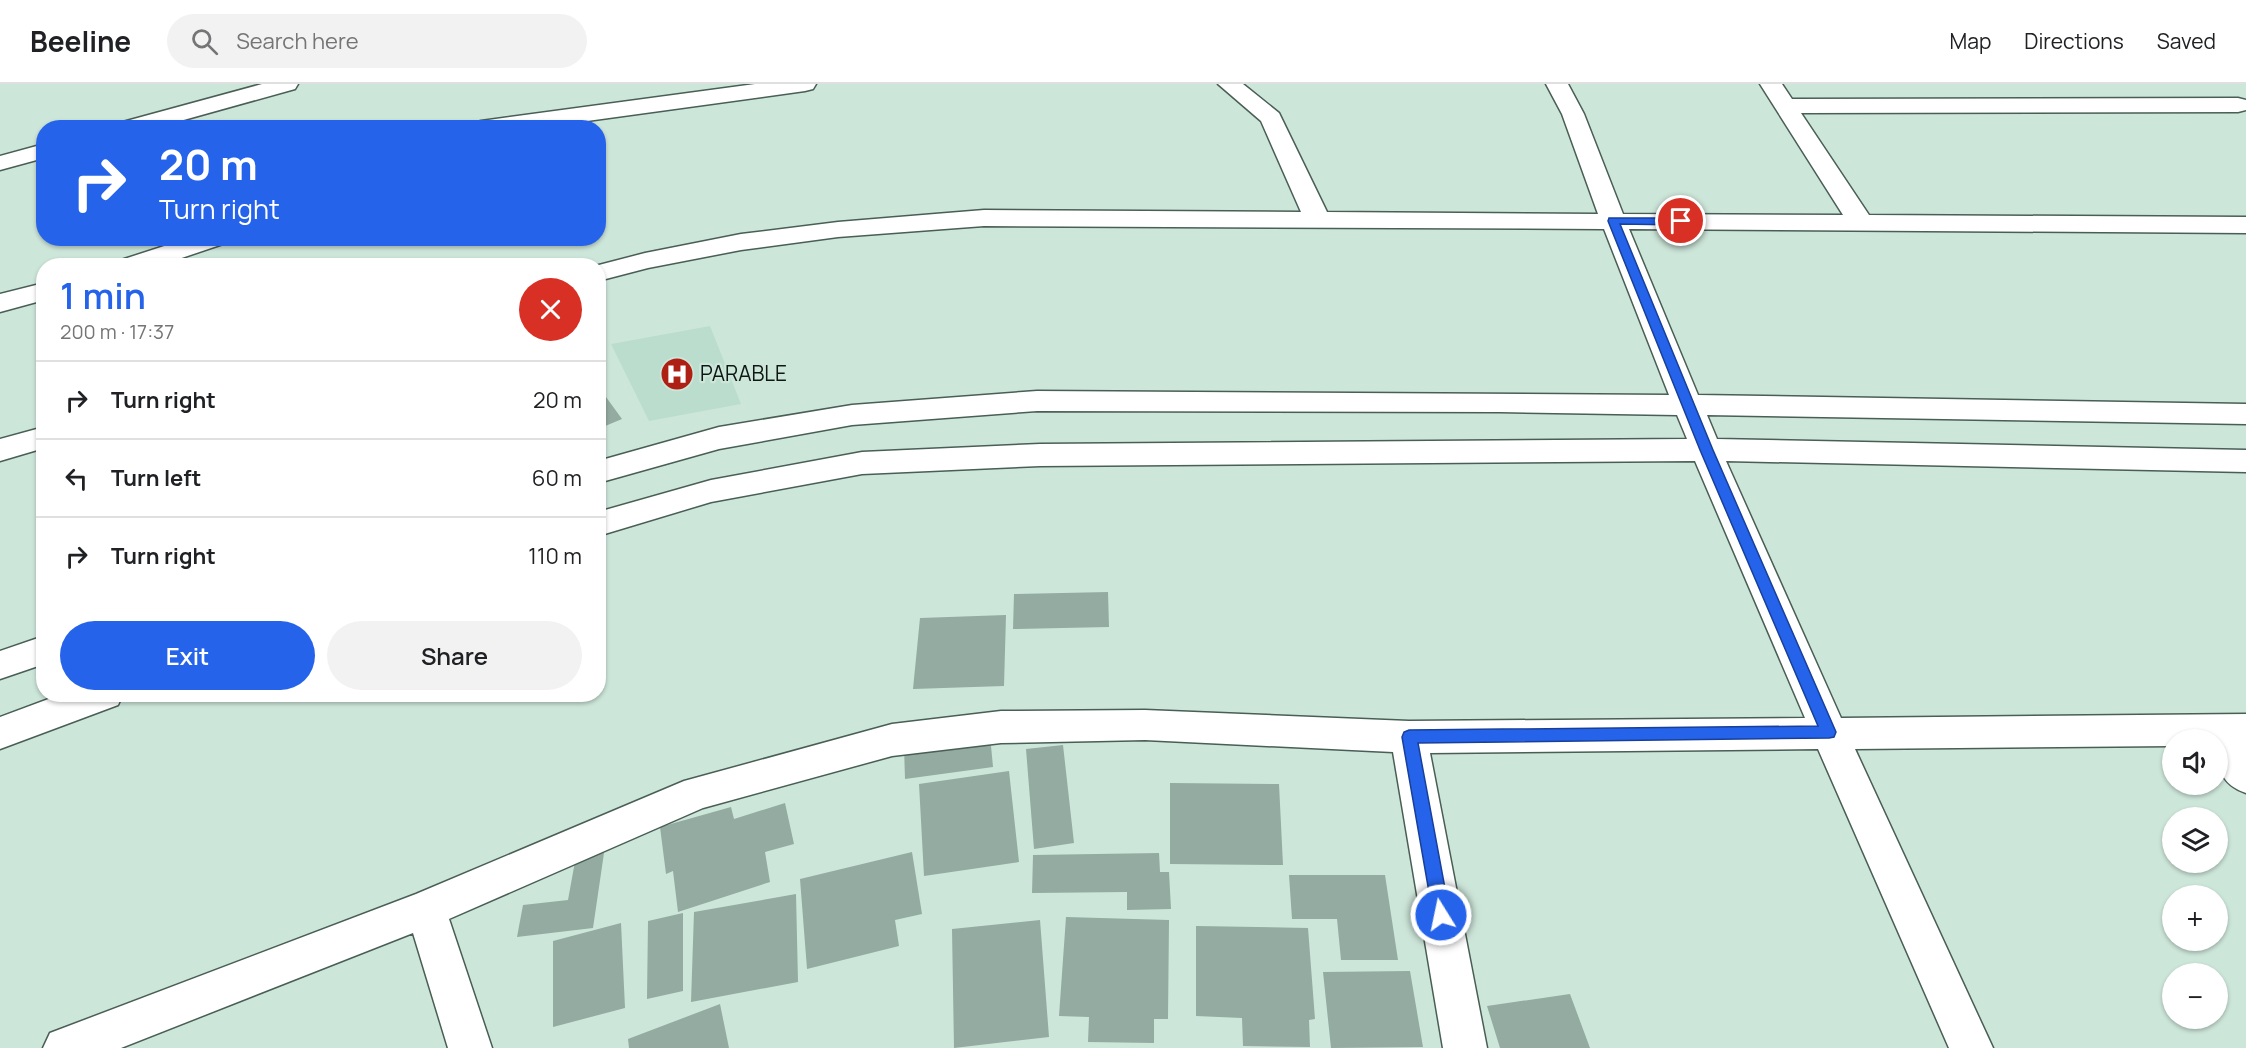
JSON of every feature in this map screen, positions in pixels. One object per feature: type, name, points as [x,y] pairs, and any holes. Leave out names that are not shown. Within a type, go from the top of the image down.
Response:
[{"type":"street","points":[[156,120],[287,84]]},
{"type":"street","points":[[540,120],[805,84]]},
{"type":"street","points":[[1229,84],[1271,118],[1318,221]]},
{"type":"street","points":[[1557,84],[1573,114],[1613,221],[1707,450],[1829,732],[1971,1048]]},
{"type":"street","points":[[1771,84],[1861,223]]},
{"type":"street","points":[[2215,84],[2242,108]]},
{"type":"street","points":[[1785,106],[2242,108]]},
{"type":"street","points":[[0,163],[36,153]]},
{"type":"street","points":[[606,271],[752,239],[871,225],[984,219],[2246,225]]},
{"type":"street","points":[[170,258],[215,249]]},
{"type":"street","points":[[0,303],[36,293]]},
{"type":"street","points":[[606,470],[719,438],[852,415],[1037,401],[1488,402],[1689,407],[2246,414]]},
{"type":"street","points":[[0,450],[36,439]]},
{"type":"street","points":[[606,522],[711,491],[862,463],[1040,455],[1707,450],[2246,461]]},
{"type":"street","points":[[0,665],[36,653]]},
{"type":"street","points":[[0,733],[83,702]]},
{"type":"street","points":[[65,1048],[426,909],[697,793],[892,740],[1001,727],[1145,725],[1409,737],[2230,730],[2246,777]]},
{"type":"street","points":[[1409,737],[1465,1048]]},
{"type":"street","points":[[426,909],[471,1048]]},
{"type":"shaded area","name":"PARABLE","points":[[710,326],[741,404],[649,421],[611,344]]},
{"type":"building","points":[[606,397],[622,419],[606,426]]},
{"type":"building","points":[[1108,592],[1109,627],[1013,629],[1014,594]]},
{"type":"building","points":[[1006,615],[1004,686],[913,689],[920,618]]},
{"type":"building","points":[[990,735],[993,767],[905,779],[904,747]]},
{"type":"building","points":[[1063,745],[1074,843],[1034,849],[1026,749]]},
{"type":"building","points":[[1009,771],[1019,862],[924,876],[919,784]]},
{"type":"building","points":[[1170,783],[1279,784],[1283,865],[1170,864]]},
{"type":"building","points":[[785,803],[794,844],[765,852],[770,882],[678,912],[673,871],[666,874],[660,827],[731,807],[734,819]]},
{"type":"building","points":[[912,852],[922,914],[895,920],[899,946],[807,969],[800,879]]},
{"type":"building","points":[[604,853],[593,928],[517,937],[523,905],[568,900],[576,856]]},
{"type":"building","points":[[1159,853],[1160,872],[1169,872],[1171,909],[1127,910],[1127,892],[1032,893],[1033,855]]},
{"type":"building","points":[[1289,875],[1385,875],[1398,960],[1341,960],[1337,919],[1292,919]]},
{"type":"building","points":[[796,894],[798,982],[691,1002],[694,912]]},
{"type":"building","points":[[683,913],[683,991],[647,999],[648,921]]},
{"type":"building","points":[[1066,917],[1169,920],[1168,1019],[1154,1019],[1154,1043],[1088,1042],[1089,1017],[1059,1016]]},
{"type":"building","points":[[1040,920],[1049,1037],[954,1048],[952,929]]},
{"type":"building","points":[[621,923],[625,1008],[553,1027],[553,941]]},
{"type":"building","points":[[1196,926],[1308,928],[1315,1019],[1309,1020],[1310,1047],[1243,1046],[1242,1018],[1196,1016]]},
{"type":"building","points":[[1410,971],[1423,1047],[1331,1048],[1323,972]]},
{"type":"building","points":[[1570,994],[1590,1048],[1500,1048],[1487,1006]]},
{"type":"building","points":[[720,1004],[729,1048],[629,1048],[628,1039]]},
{"type":"place","name":"PARABLE","points":[[677,374]]},
{"type":"route","points":[[1441,915],[1409,737],[1829,732],[1707,450],[1613,221],[1681,221]]}]
